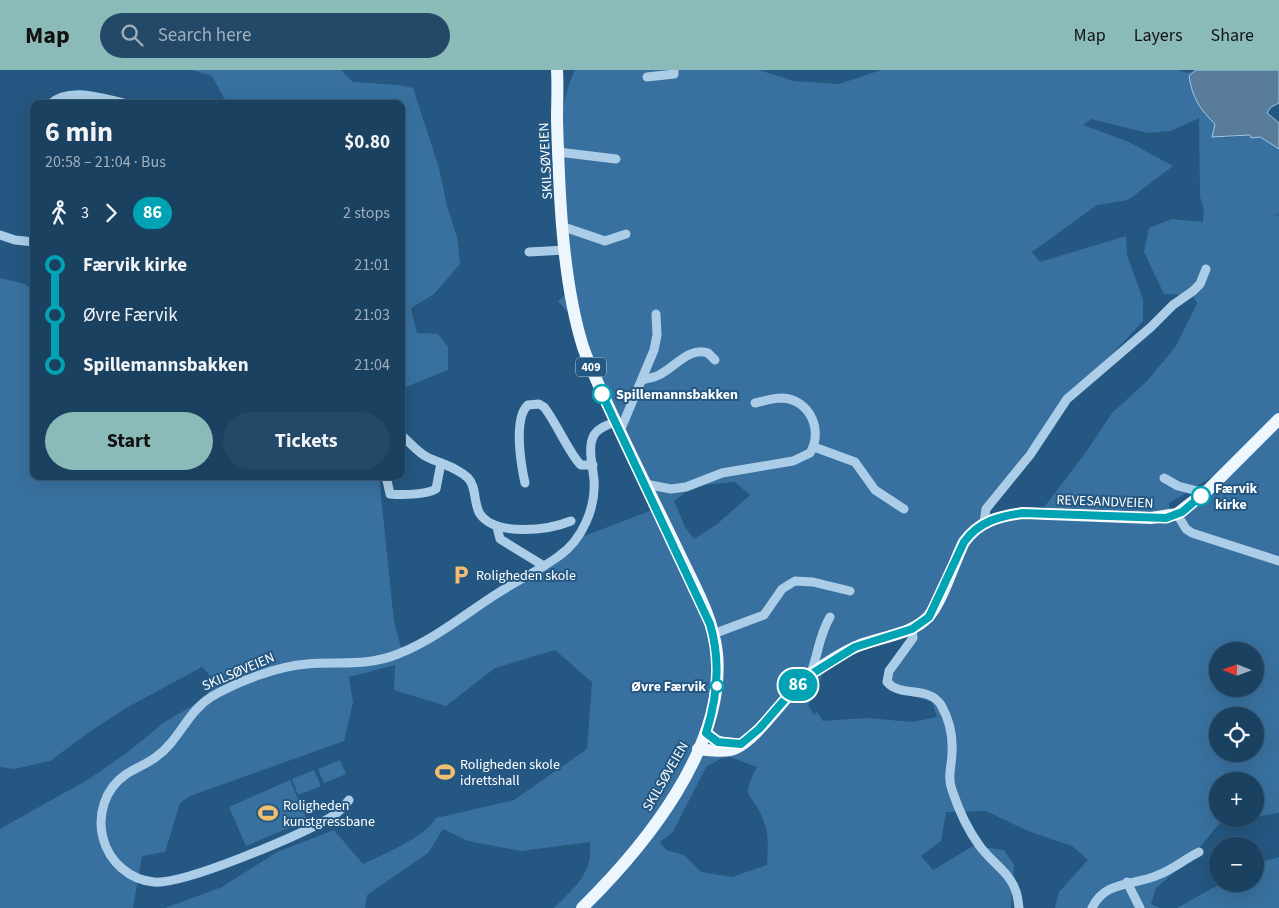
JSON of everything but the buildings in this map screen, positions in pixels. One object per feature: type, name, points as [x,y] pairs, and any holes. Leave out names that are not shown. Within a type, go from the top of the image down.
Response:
[{"type":"main road","name":"SKILSØVEIEN","points":[[557,70],[558,152],[565,250],[575,320],[584,350],[618,427],[703,604],[717,652],[718,681],[706,733],[675,793],[642,841],[606,884],[582,908]]},
{"type":"main road","name":"REVESANDVEIEN","points":[[698,748],[728,750],[741,744],[759,729],[793,690],[813,673],[855,647],[912,629],[929,617],[964,542],[971,532],[984,523],[1007,515],[1023,513],[1151,518],[1177,514],[1205,493],[1279,419]]},
{"type":"main road","points":[[706,733],[718,742],[741,744]]},
{"type":"street","points":[[647,77],[674,74],[674,70]]},
{"type":"street","points":[[56,100],[72,94],[106,100]]},
{"type":"street","points":[[558,152],[616,159]]},
{"type":"street","points":[[564,227],[606,241],[626,234]]},
{"type":"street","points":[[0,235],[15,240],[30,242]]},
{"type":"street","points":[[529,252],[565,250]]},
{"type":"street","name":"REVESANDVEIEN","points":[[984,523],[986,509],[1030,455],[1067,399],[1151,327],[1173,305],[1193,291],[1200,284],[1206,269]]},
{"type":"street","points":[[618,427],[643,380],[654,350],[657,335],[656,314]]},
{"type":"street","points":[[643,380],[658,376],[699,351],[708,353],[715,360]]},
{"type":"street","points":[[645,484],[671,489],[686,487],[722,473],[793,461],[810,453],[814,447],[816,437],[815,425],[811,416],[799,402],[784,398],[755,403]]},
{"type":"street","points":[[525,483],[519,451],[522,412],[528,405],[539,404],[544,407],[565,437],[577,461],[581,465],[592,464]]},
{"type":"street","name":"SKILSØVEIEN","points":[[350,800],[325,821],[213,868],[164,882],[138,878],[122,868],[107,851],[101,829],[102,809],[115,784],[163,752],[179,735],[194,711],[218,693],[283,668],[310,663],[350,665],[400,654],[427,640],[518,580],[561,555],[572,545],[586,523],[594,496],[591,447],[595,433],[618,427]]},
{"type":"street","points":[[405,438],[416,449],[456,469],[467,477],[471,481],[480,514],[497,526],[543,529],[560,526],[571,521]]},
{"type":"street","points":[[814,447],[854,462],[875,490],[904,509]]},
{"type":"street","points":[[386,480],[387,491],[390,494],[430,492],[437,486],[438,470],[441,463]]},
{"type":"street","points":[[1164,478],[1178,486],[1205,493]]},
{"type":"street","points":[[1177,514],[1186,529],[1192,533],[1279,561]]},
{"type":"street","points":[[497,526],[500,539],[544,566]]},
{"type":"street","points":[[713,634],[764,615],[782,589],[795,581],[813,582],[850,591]]},
{"type":"street","points":[[813,673],[812,670],[821,632],[830,617]]},
{"type":"street","points":[[912,629],[913,638],[889,671],[887,682],[899,690],[920,692],[934,696],[941,706],[952,736],[949,776],[952,790],[978,843],[992,862],[1008,877],[1015,889],[1019,908]]},
{"type":"street","points":[[1092,908],[1102,895],[1114,885],[1159,875],[1198,852]]},
{"type":"street","points":[[1127,882],[1140,908]]},
{"type":"shaded area","points":[[192,70],[341,70],[353,82],[399,85],[413,88],[439,168],[447,206],[457,237],[460,264],[434,294],[411,308],[417,333],[438,334],[448,347],[448,370],[405,387],[405,100],[225,100],[212,76]]},
{"type":"shaded area","points":[[575,70],[759,70],[794,81],[839,84],[881,70],[1178,70],[1187,73],[1196,70],[1189,76],[1190,84],[1198,103],[1215,124],[1212,137],[1219,135],[1226,138],[1250,135],[1251,138],[1260,137],[1279,149],[1279,214],[1270,217],[1279,215],[1279,813],[1264,816],[1264,772],[1209,772],[1209,827],[1216,827],[1192,857],[1156,888],[1151,904],[1160,908],[1055,908],[1059,892],[1088,860],[1072,846],[1028,831],[986,811],[946,812],[941,841],[921,856],[933,870],[973,846],[1004,850],[1014,865],[1011,908],[554,908],[581,879],[589,863],[590,842],[521,851],[468,841],[443,829],[428,853],[367,895],[365,908],[165,908],[222,887],[277,852],[334,830],[363,864],[413,839],[436,818],[514,800],[587,749],[592,682],[555,650],[495,668],[446,706],[394,690],[395,665],[349,677],[353,702],[344,741],[190,796],[180,803],[165,852],[142,856],[133,908],[0,908],[0,829],[89,779],[128,752],[163,723],[205,698],[215,681],[202,667],[126,708],[50,761],[14,769],[0,767],[0,278],[25,284],[30,288],[30,480],[379,480],[394,622],[403,655],[487,598],[546,565],[579,538],[655,509],[579,347],[574,320],[558,301],[564,296],[569,275],[560,171],[562,117],[567,93]],"holes":[[[1199,118],[1200,197],[1204,209],[1203,222],[1172,219],[1149,228],[1144,252],[1164,294],[1192,295],[1197,303],[1176,346],[1147,381],[1112,413],[1086,452],[1042,510],[983,517],[992,497],[1048,423],[1143,321],[1143,299],[1127,255],[1126,236],[1040,262],[1032,252],[1097,205],[1128,200],[1173,166],[1129,142],[1083,125],[1091,119],[1148,133],[1171,131]],[[1239,461],[1242,463],[1221,474],[1212,486],[1216,489],[1191,508],[1152,520],[1082,516],[1093,514],[1149,514],[1170,511],[1169,503]],[[735,482],[750,495],[716,525],[694,539],[685,527],[674,501],[693,486]],[[906,633],[909,635],[887,674],[887,687],[932,702],[937,717],[913,722],[866,718],[823,721],[817,712],[814,715],[808,705],[823,674],[861,647]],[[730,757],[757,767],[748,791],[765,825],[768,842],[767,865],[732,877],[701,872],[684,855],[666,850],[660,842],[673,832],[706,767],[722,758]]]},
{"type":"shaded area","points":[[1196,70],[1279,70],[1279,103],[1271,107],[1267,113],[1279,123],[1279,149],[1260,137],[1251,138],[1250,135],[1212,137],[1215,124],[1198,103],[1190,84],[1189,76]]},
{"type":"shaded area","points":[[340,760],[346,774],[324,783],[318,769]]},
{"type":"shaded area","points":[[314,770],[321,786],[298,795],[292,779]]},
{"type":"shaded area","name":"Roligheden kunstgressbane","points":[[290,780],[307,820],[246,846],[229,807]]},
{"type":"shaded area","points":[[1279,857],[1279,908],[1177,908],[1209,890],[1209,892],[1264,892],[1264,861]]},
{"type":"bus line","name":"86","points":[[602,394],[703,604],[717,652],[718,681],[706,733],[718,742],[726,744],[741,744],[749,738],[759,729],[778,705],[805,679],[841,654],[874,639],[912,629],[922,623],[929,617],[934,608],[964,542],[971,532],[984,523],[1007,515],[1023,513],[1166,518],[1182,512],[1201,496]]},
{"type":"place","name":"Spillemannsbakken","points":[[602,394]]},
{"type":"place","name":"Færvik kirke","points":[[1201,496]]},
{"type":"place","name":"Roligheden skole","points":[[461,575]]},
{"type":"place","name":"Øvre Færvik","points":[[717,686]]},
{"type":"place","name":"Roligheden skole idrettshall","points":[[445,772]]},
{"type":"place","name":"Roligheden kunstgressbane","points":[[268,813]]}]
